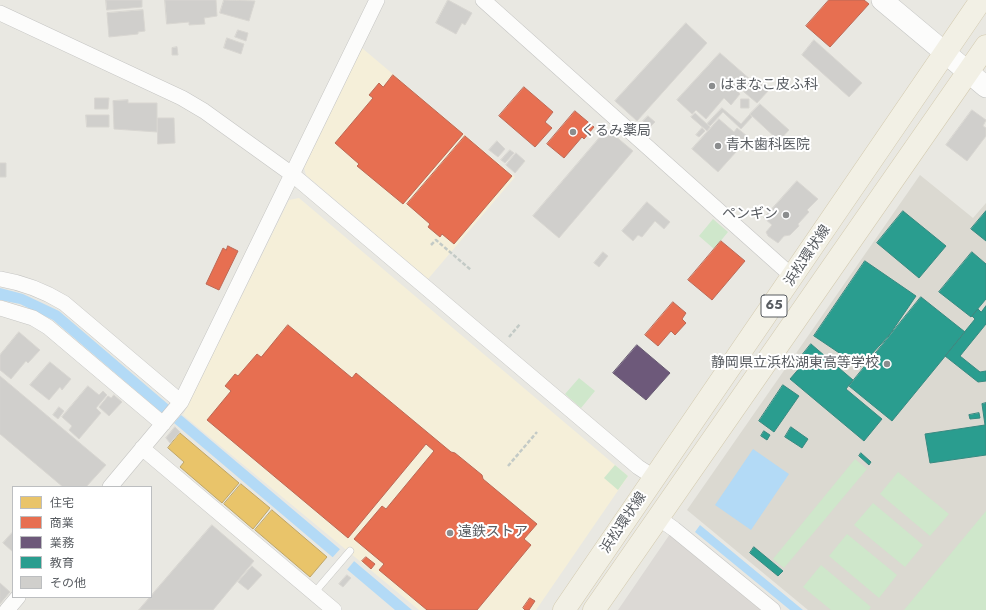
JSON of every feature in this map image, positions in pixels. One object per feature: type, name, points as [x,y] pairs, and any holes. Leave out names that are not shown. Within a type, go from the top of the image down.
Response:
[{"type":"main road","name":"浜松環状線","points":[[564,610],[981,0]]},
{"type":"main road","name":"浜松環状線","points":[[594,610],[657,517],[967,71],[986,46]]},
{"type":"street","points":[[111,486],[181,402],[377,0]]},
{"type":"street","points":[[483,0],[793,277]]},
{"type":"street","points":[[882,0],[986,86]]},
{"type":"street","points":[[0,13],[193,104],[292,175],[638,467],[655,478]]},
{"type":"street","points":[[0,279],[26,284],[46,292],[64,303],[181,402]]},
{"type":"street","points":[[0,308],[33,318],[48,327],[162,424]]},
{"type":"street","points":[[142,448],[334,610]]},
{"type":"street","points":[[657,517],[674,528],[773,610]]},
{"type":"street","points":[[7,610],[17,598]]},
{"type":"lane","points":[[314,593],[349,552]]},
{"type":"path","points":[[431,245],[436,240],[471,270]]},
{"type":"path","points":[[508,466],[537,432]]},
{"type":"shaded area","points":[[362,48],[515,177],[428,279],[306,175],[304,168]]},
{"type":"shaded area","name":"静岡県立浜松湖東高等学校","points":[[920,175],[973,218],[986,203],[986,610],[808,610],[687,510]]},
{"type":"shaded area","points":[[299,198],[628,476],[536,610],[419,610],[183,415],[289,200]]},
{"type":"shaded area","points":[[670,534],[762,610],[618,610]]},
{"type":"green space","points":[[713,219],[728,232],[714,249],[699,236]]},
{"type":"green space","points":[[579,378],[595,391],[581,408],[565,394]]},
{"type":"green space","points":[[855,459],[867,469],[784,568],[773,559]]},
{"type":"green space","points":[[615,465],[628,476],[618,490],[604,478]]},
{"type":"green space","points":[[898,472],[949,514],[930,536],[880,494]]},
{"type":"green space","points":[[873,503],[923,545],[905,567],[854,525]]},
{"type":"green space","points":[[986,511],[986,610],[904,610]]},
{"type":"green space","points":[[847,534],[897,575],[879,598],[829,556]]},
{"type":"green space","points":[[821,565],[871,607],[869,610],[831,610],[803,587]]},
{"type":"water","points":[[0,288],[23,294],[59,311],[169,405],[162,413],[53,320],[20,304],[0,300]]},
{"type":"water","points":[[181,415],[412,610],[395,610],[174,423]]},
{"type":"water","points":[[753,449],[789,474],[751,530],[715,505]]},
{"type":"water","points":[[700,525],[803,610],[790,610],[695,532]]},
{"type":"pier","points":[[341,548],[355,560],[346,571],[332,558]]},
{"type":"building: 住宅","points":[[180,433],[239,483],[222,503],[180,467],[184,462],[168,448]]},
{"type":"building: 住宅","points":[[241,484],[270,508],[253,529],[224,504]]},
{"type":"building: 住宅","points":[[272,510],[327,557],[310,577],[255,530]]},
{"type":"building: 商業","points":[[829,0],[864,0],[869,4],[830,47],[806,26]]},
{"type":"building: 商業","points":[[393,75],[463,134],[403,204],[357,166],[359,164],[335,143],[373,98],[369,95],[379,83],[383,87]]},
{"type":"building: 商業","points":[[524,87],[553,112],[545,122],[552,128],[535,147],[499,116]]},
{"type":"building: 商業","name":"くるみ薬局","points":[[575,111],[594,127],[584,139],[582,137],[564,158],[547,144]]},
{"type":"building: 商業","points":[[465,136],[512,176],[454,244],[442,234],[440,237],[428,227],[430,224],[407,204]]},
{"type":"building: 商業","points":[[721,241],[745,261],[712,300],[688,280]]},
{"type":"building: 商業","points":[[228,246],[238,251],[219,290],[206,284],[223,248],[226,250]]},
{"type":"building: 商業","points":[[673,302],[686,313],[682,319],[686,323],[675,335],[671,331],[658,346],[645,335]]},
{"type":"building: 商業","points":[[288,325],[352,378],[356,373],[451,452],[455,453],[482,475],[483,479],[537,524],[524,539],[531,545],[477,610],[427,610],[379,570],[384,564],[354,539],[382,506],[386,509],[434,451],[426,444],[348,538],[207,420],[231,391],[225,386],[235,374],[238,376],[257,354],[261,357]]},
{"type":"building: 商業","points":[[366,557],[375,564],[371,569],[362,561]]},
{"type":"building: 商業","points":[[530,598],[535,601],[529,610],[525,610],[523,608]]},
{"type":"building: 業務","points":[[637,345],[670,373],[646,400],[613,373]]},
{"type":"building: 教育","points":[[903,211],[946,246],[919,278],[877,243]]},
{"type":"building: 教育","points":[[986,211],[986,241],[971,229]]},
{"type":"building: 教育","points":[[972,252],[986,264],[986,299],[971,317],[939,292]]},
{"type":"building: 教育","points":[[865,261],[916,296],[890,334],[860,367],[814,336]]},
{"type":"building: 教育","points":[[921,297],[965,332],[892,421],[849,386]]},
{"type":"building: 教育","points":[[986,306],[986,324],[960,356],[980,372],[986,371],[986,381],[978,382],[945,356],[975,319],[972,316],[978,309],[981,312]]},
{"type":"building: 教育","points":[[811,344],[853,380],[846,389],[882,419],[864,441],[790,379],[808,358],[803,354]]},
{"type":"building: 教育","points":[[783,385],[799,396],[774,432],[759,421]]},
{"type":"building: 教育","points":[[986,403],[986,455],[930,463],[925,434],[985,425],[982,404]]},
{"type":"building: 教育","points":[[979,413],[980,418],[970,419],[969,415]]},
{"type":"building: 教育","points":[[791,427],[808,439],[802,448],[785,437]]},
{"type":"building: 教育","points":[[764,431],[770,435],[767,440],[761,436]]},
{"type":"building: 教育","points":[[861,453],[871,462],[869,465],[859,456]]},
{"type":"building: 教育","points":[[754,547],[783,571],[778,576],[750,553]]},
{"type":"building: その他","points":[[106,0],[142,0],[142,7],[107,10]]},
{"type":"building: その他","points":[[165,0],[216,0],[217,16],[204,18],[205,24],[189,25],[189,22],[167,24]]},
{"type":"building: その他","points":[[224,0],[255,1],[249,21],[220,13]]},
{"type":"building: その他","points":[[448,0],[472,13],[465,25],[462,23],[456,34],[436,23]]},
{"type":"building: その他","points":[[143,10],[145,31],[138,32],[138,34],[109,37],[107,13]]},
{"type":"building: その他","points":[[686,23],[707,43],[637,121],[615,101]]},
{"type":"building: その他","points":[[238,30],[248,33],[246,41],[235,37]]},
{"type":"building: その他","points":[[227,38],[244,44],[241,54],[224,48]]},
{"type":"building: その他","points":[[814,40],[862,83],[849,97],[802,55]]},
{"type":"building: その他","points":[[177,47],[178,55],[172,55],[172,48]]},
{"type":"building: その他","name":"はまなこ皮ふ科","points":[[720,53],[752,81],[743,90],[737,84],[734,88],[740,94],[731,105],[724,98],[706,119],[696,110],[692,114],[677,100]]},
{"type":"building: その他","points":[[756,79],[769,90],[757,103],[744,92]]},
{"type":"building: その他","points":[[95,98],[109,98],[108,109],[95,109]]},
{"type":"building: その他","points":[[741,99],[749,99],[749,108],[741,108]]},
{"type":"building: その他","points":[[128,100],[128,103],[157,103],[157,132],[114,129],[113,101]]},
{"type":"building: その他","points":[[760,104],[789,130],[779,141],[750,114]]},
{"type":"building: その他","points":[[722,108],[741,124],[750,114],[752,117],[741,129],[723,112],[710,126],[707,124]]},
{"type":"building: その他","points":[[972,110],[986,120],[983,126],[986,128],[986,136],[967,161],[946,145]]},
{"type":"building: その他","points":[[695,113],[710,127],[707,131],[691,117]]},
{"type":"building: その他","points":[[86,115],[109,115],[109,127],[87,127]]},
{"type":"building: その他","points":[[648,116],[655,122],[650,127],[643,121]]},
{"type":"building: その他","points":[[158,118],[174,118],[175,143],[158,144]]},
{"type":"building: その他","name":"青木歯科医院","points":[[719,119],[734,132],[737,128],[747,136],[743,140],[745,142],[718,172],[692,149]]},
{"type":"building: その他","points":[[702,128],[705,131],[699,137],[696,135]]},
{"type":"building: その他","points":[[607,129],[633,151],[559,238],[533,216]]},
{"type":"building: その他","points":[[497,141],[505,149],[498,157],[489,150]]},
{"type":"building: その他","points":[[510,150],[514,153],[505,163],[501,160]]},
{"type":"building: その他","points":[[516,153],[525,161],[515,173],[506,165]]},
{"type":"building: その他","points":[[0,163],[6,163],[6,177],[0,177]]},
{"type":"building: その他","name":"ペンギン","points":[[797,181],[818,199],[807,210],[809,212],[798,224],[799,226],[790,235],[784,236],[778,243],[768,236],[766,232],[772,225],[764,218]]},
{"type":"building: その他","points":[[647,202],[670,222],[664,229],[655,221],[642,237],[638,235],[633,241],[622,231]]},
{"type":"building: その他","points":[[603,252],[608,256],[599,267],[594,263]]},
{"type":"building: その他","points":[[19,332],[40,350],[28,363],[26,361],[11,379],[0,370],[0,355]]},
{"type":"building: その他","points":[[50,362],[71,379],[62,390],[60,387],[49,400],[30,385]]},
{"type":"building: その他","points":[[0,376],[106,465],[87,486],[62,486],[0,434]]},
{"type":"building: その他","points":[[88,386],[99,395],[103,391],[107,395],[96,408],[101,413],[79,439],[69,430],[72,426],[62,417]]},
{"type":"building: その他","points":[[114,395],[122,402],[109,416],[99,407],[108,396],[111,398]]},
{"type":"building: その他","points":[[59,407],[64,411],[58,419],[53,415]]},
{"type":"building: その他","points":[[175,427],[180,432],[170,443],[166,438]]},
{"type":"building: その他","points":[[212,525],[254,561],[213,610],[139,610],[149,598],[152,598],[152,595]]},
{"type":"building: その他","points":[[12,533],[12,551],[3,543]]},
{"type":"building: その他","points":[[252,566],[262,575],[248,590],[238,582]]},
{"type":"building: その他","points":[[347,575],[351,578],[343,587],[339,584]]},
{"type":"building: その他","points":[[0,583],[10,592],[0,604]]},
{"type":"place","name":"はまなこ皮ふ科","points":[[712,86]]},
{"type":"place","name":"くるみ薬局","points":[[573,132]]},
{"type":"place","name":"青木歯科医院","points":[[718,146]]},
{"type":"place","name":"ペンギン","points":[[786,215]]},
{"type":"place","name":"静岡県立浜松湖東高等学校","points":[[887,364]]},
{"type":"place","name":"遠鉄ストア","points":[[450,533]]}]
